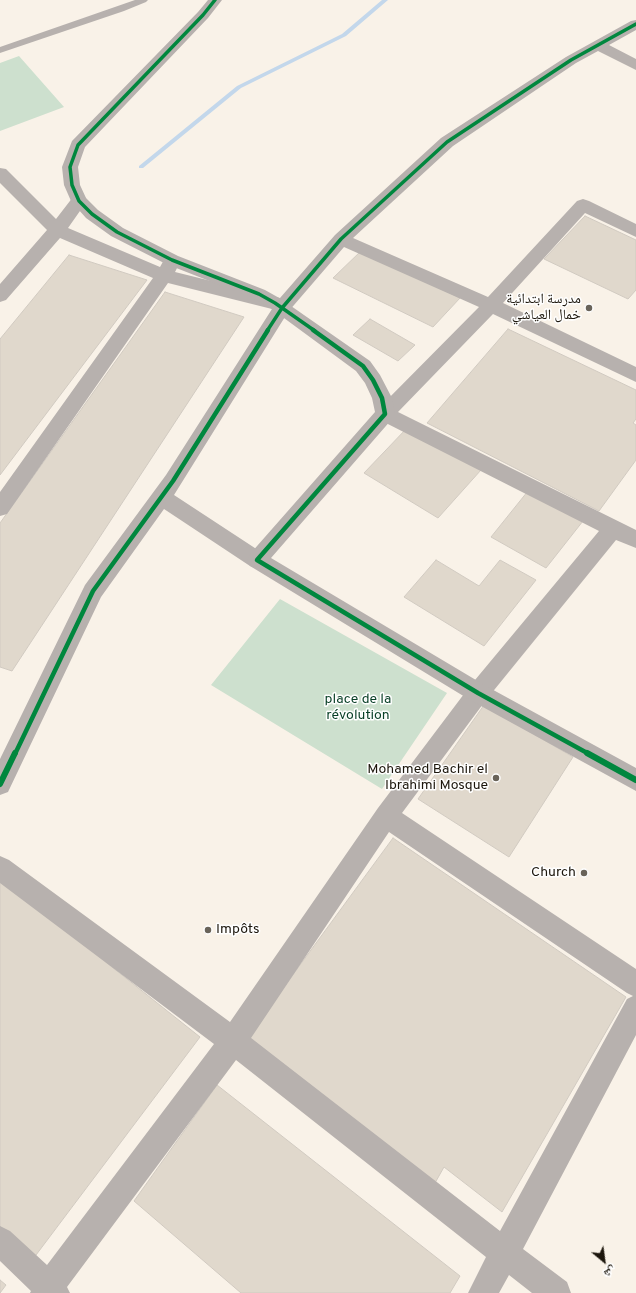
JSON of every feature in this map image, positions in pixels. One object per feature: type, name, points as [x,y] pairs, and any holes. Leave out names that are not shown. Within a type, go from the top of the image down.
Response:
[{"type":"street","points":[[168,268],[92,214],[80,201],[72,186],[70,167],[78,145],[203,15],[215,0]]},
{"type":"street","points":[[0,784],[93,591],[173,481],[278,306],[341,239],[447,142],[571,60],[636,24]]},
{"type":"street","points":[[598,45],[636,65]]},
{"type":"street","points":[[0,173],[57,230],[168,268],[259,294],[363,366],[374,380],[382,398],[385,414]]},
{"type":"street","points":[[0,296],[80,201]]},
{"type":"street","points":[[257,560],[385,414],[491,305],[583,205],[636,231]]},
{"type":"street","points":[[341,239],[491,305],[636,374]]},
{"type":"street","points":[[0,508],[168,268]]},
{"type":"street","points":[[385,414],[636,540]]},
{"type":"street","points":[[162,497],[257,560],[478,693],[636,780]]},
{"type":"street","points":[[0,1242],[50,1291],[233,1041],[386,816],[478,693],[613,529]]},
{"type":"street","points":[[386,816],[636,984]]},
{"type":"street","points":[[0,868],[233,1041],[556,1293]]},
{"type":"street","points":[[483,1293],[506,1253],[636,1008]]},
{"type":"lane","points":[[0,50],[121,10],[143,0]]},
{"type":"green space","points":[[19,56],[64,107],[0,131],[0,63]]},
{"type":"green space","name":"place de la révolution","points":[[280,599],[447,693],[382,789],[211,685]]},
{"type":"building","points":[[585,216],[636,240],[636,290],[628,299],[544,259]]},
{"type":"building","points":[[361,251],[460,298],[433,327],[333,278]]},
{"type":"building","points":[[69,255],[147,280],[0,475],[0,339]]},
{"type":"building","points":[[165,292],[244,317],[12,671],[0,667],[0,523]]},
{"type":"building","points":[[370,319],[415,345],[398,361],[353,335]]},
{"type":"building","points":[[508,329],[636,390],[636,419],[633,423],[636,425],[636,460],[599,511],[427,423]]},
{"type":"building","points":[[407,428],[481,470],[438,518],[364,473]]},
{"type":"building","points":[[528,491],[583,521],[546,568],[491,537]]},
{"type":"building","points":[[436,560],[479,586],[500,560],[536,580],[484,646],[404,597]]},
{"type":"building","name":"Mohamed Bachir el Ibrahimi Mosque","points":[[484,705],[573,757],[509,857],[418,799]]},
{"type":"building","points":[[393,838],[626,997],[502,1212],[444,1167],[435,1183],[248,1036]]},
{"type":"building","points":[[0,878],[200,1037],[33,1259],[0,1228]]},
{"type":"building","points":[[217,1085],[460,1276],[450,1293],[241,1293],[134,1201]]},
{"type":"building","points":[[0,1280],[6,1285],[0,1293]]},
{"type":"waterway","points":[[141,167],[239,87],[344,35],[385,0]]},
{"type":"cycle path","points":[[215,0],[203,15],[78,145],[70,167],[72,185],[79,201],[92,214],[117,232],[172,260],[259,294],[275,303],[363,366],[373,380],[382,398],[385,414],[257,560],[478,693],[636,780]]},
{"type":"cycle path","points":[[0,784],[93,591],[173,481],[282,308],[341,239],[447,142],[571,60],[636,24]]},
{"type":"place","name":"مدرسة ابتدائية خمال العياشي","points":[[589,308]]},
{"type":"place","name":"Mohamed Bachir el Ibrahimi Mosque","points":[[496,778]]},
{"type":"place","name":"Church","points":[[584,873]]},
{"type":"place","name":"Impôts","points":[[208,930]]}]
